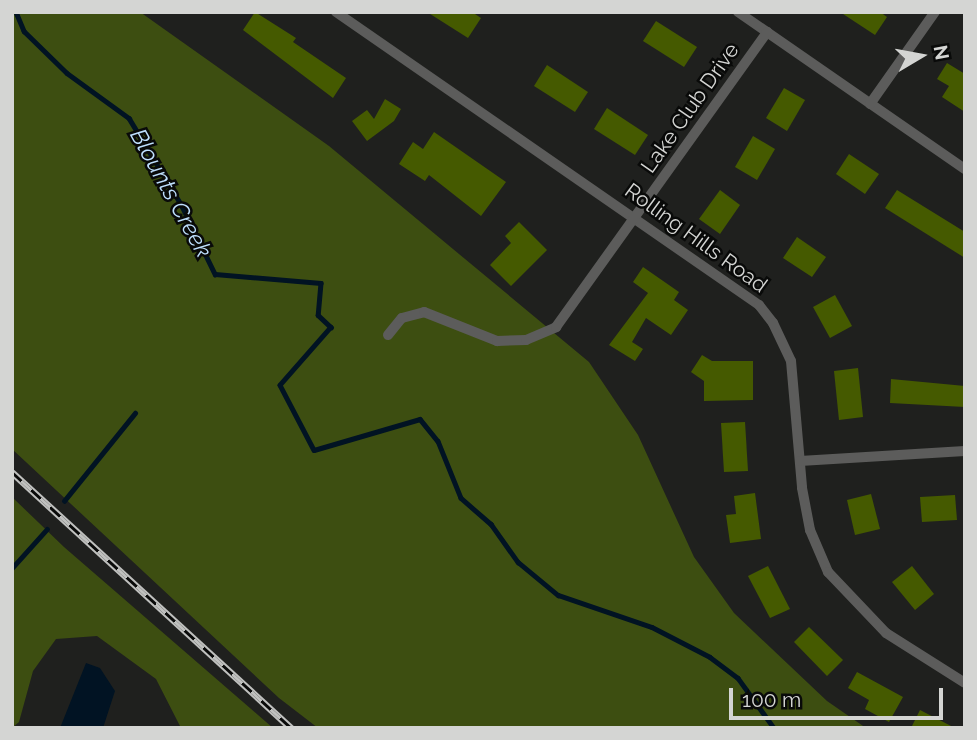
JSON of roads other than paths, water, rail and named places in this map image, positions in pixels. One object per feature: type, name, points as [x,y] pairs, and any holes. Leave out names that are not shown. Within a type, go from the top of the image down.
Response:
[{"type":"street","name":"Rolling Hills Road","points":[[336,12],[744,292],[773,323],[795,381],[800,461],[810,530],[841,590],[903,646],[965,683]]},
{"type":"street","points":[[738,12],[965,169]]},
{"type":"street","points":[[870,104],[935,12]]},
{"type":"street","name":"Lake Club Drive","points":[[388,335],[402,318],[424,312],[497,341],[542,335],[568,316],[767,32]]},
{"type":"street","points":[[800,461],[965,451]]},
{"type":"water","points":[[86,663],[100,668],[115,691],[103,728],[60,728]]},
{"type":"waterway","name":"Blounts Creek","points":[[16,12],[24,31],[67,73],[129,118],[182,206],[215,274],[321,283],[318,315],[331,327],[280,385],[314,450],[420,419],[438,441],[461,498],[491,524],[518,562],[558,595],[652,627],[710,657],[738,678],[774,728]]},
{"type":"waterway","points":[[64,501],[135,413]]},
{"type":"waterway","points":[[12,568],[47,529]]},
{"type":"railway","points":[[12,472],[291,728]]}]
